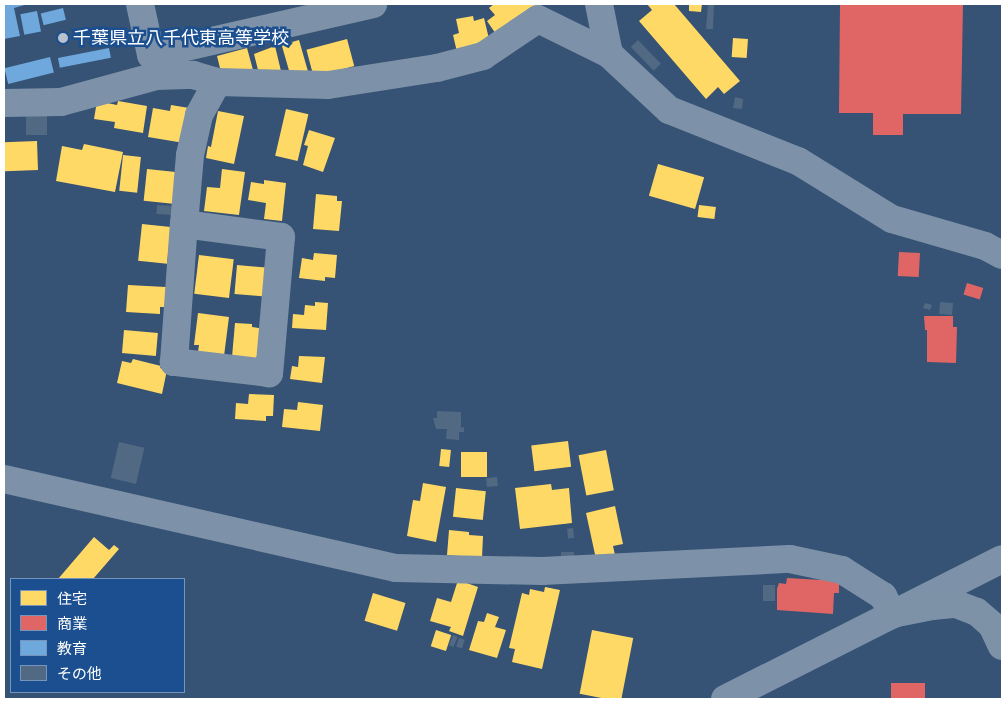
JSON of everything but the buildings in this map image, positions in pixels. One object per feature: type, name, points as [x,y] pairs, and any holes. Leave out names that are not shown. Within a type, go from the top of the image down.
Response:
[{"type":"highway","points":[[895,614],[932,606],[956,604],[977,612],[992,625],[1002,646]]},
{"type":"street","points":[[140,4],[154,65]]},
{"type":"street","points":[[4,103],[61,102],[154,65],[373,4]]},
{"type":"street","points":[[599,4],[609,54]]},
{"type":"street","points":[[154,65],[217,82],[328,85],[437,68],[483,56],[538,18],[609,54],[669,110],[798,161],[892,219],[985,246],[1002,255]]},
{"type":"street","points":[[184,224],[281,237],[269,373],[174,362],[184,224],[190,154],[199,115],[217,82]]},
{"type":"street","points":[[4,479],[396,568],[542,571],[790,559],[842,570],[882,596],[895,614]]},
{"type":"street","points":[[725,699],[1002,559]]},
{"type":"place","name":"千葉県立八千代東高等学校","points":[[63,38]]}]
